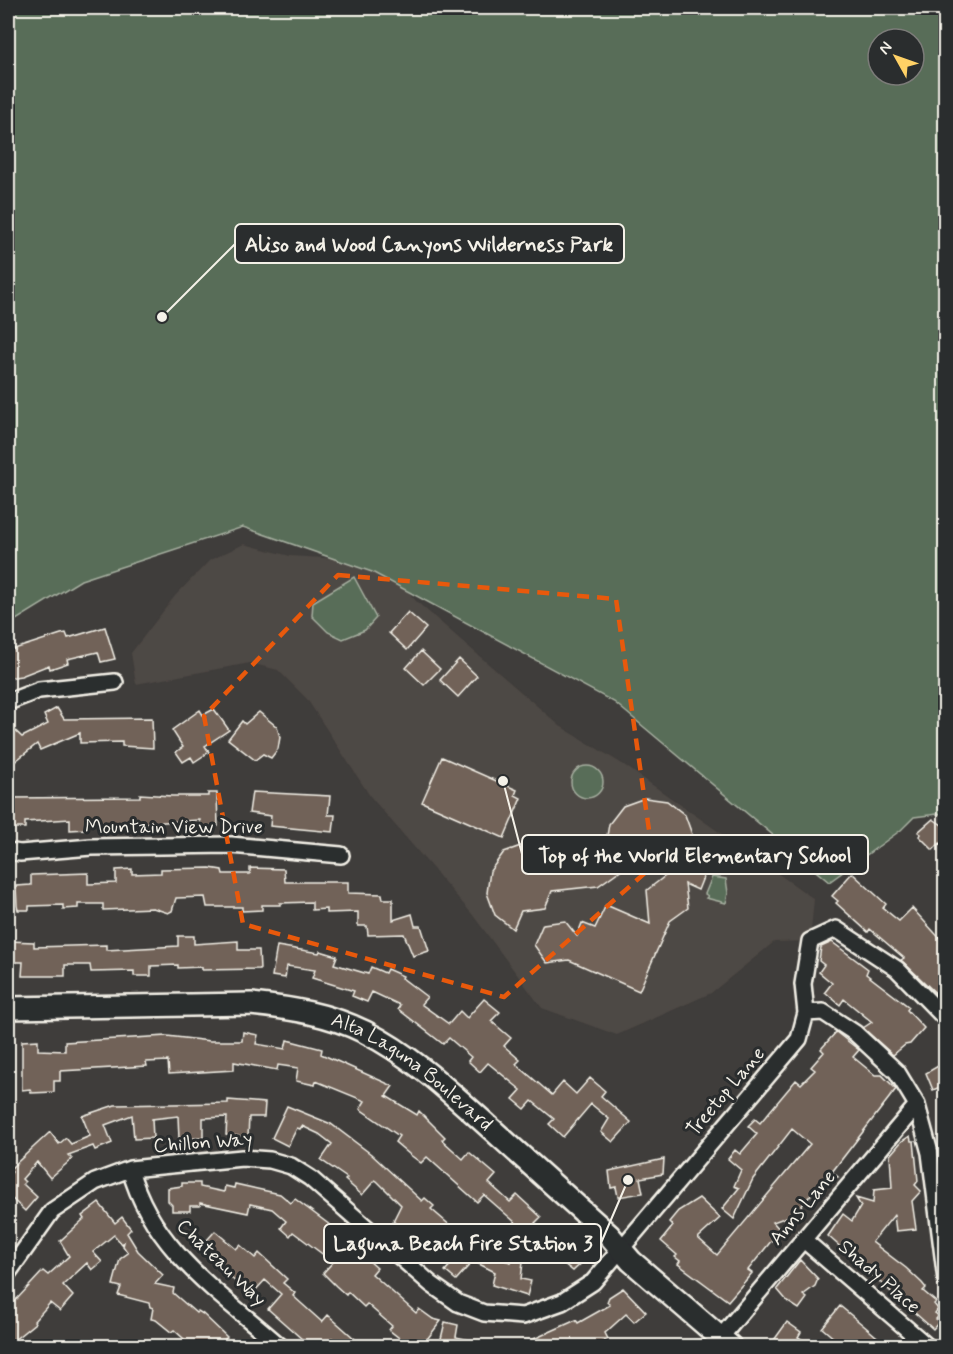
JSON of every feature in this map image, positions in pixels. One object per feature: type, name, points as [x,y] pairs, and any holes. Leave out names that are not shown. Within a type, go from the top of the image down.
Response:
[{"type":"main road","name":"Alta Laguna Boulevard","points":[[8,1008],[231,1004],[290,1008],[323,1015],[364,1032],[402,1054],[436,1079],[609,1235],[631,1261],[725,1342]]},
{"type":"street","points":[[8,702],[39,690],[115,682]]},
{"type":"street","name":"Mountain View Drive","points":[[8,851],[20,853],[91,847],[231,845],[341,855]]},
{"type":"street","name":"Treetop Lane","points":[[621,1249],[799,1039],[806,1014],[803,984],[810,941],[836,929],[897,969],[945,1019]]},
{"type":"street","points":[[806,1014],[823,1012],[855,1033],[897,1072],[917,1105],[930,1153],[945,1280]]},
{"type":"street","name":"Anns Lane","points":[[725,1342],[804,1240],[917,1105]]},
{"type":"street","name":"Chillon Way","points":[[8,1273],[52,1211],[94,1182],[130,1169],[242,1158],[270,1160],[291,1166],[333,1196],[432,1284],[458,1303],[484,1313],[523,1316],[562,1302],[593,1282],[621,1249]]},
{"type":"street","name":"Chateau Way","points":[[130,1169],[135,1188],[153,1225],[169,1247],[280,1347]]},
{"type":"street","name":"Shady Place","points":[[804,1240],[927,1347]]},
{"type":"highlighted area","points":[[338,575],[616,599],[654,865],[504,997],[243,924],[204,716]]},
{"type":"shaded area","points":[[244,544],[290,556],[340,559],[392,573],[416,601],[560,726],[624,765],[814,899],[810,941],[774,942],[711,993],[617,1035],[542,1008],[472,914],[370,796],[307,699],[278,670],[250,663],[136,684],[131,653],[175,596],[210,560]]},
{"type":"green space","points":[[8,8],[945,8],[945,813],[914,817],[901,830],[829,882],[614,702],[372,572],[243,527],[81,580],[8,625]]},
{"type":"green space","points":[[354,577],[376,618],[365,630],[343,639],[328,632],[312,616],[313,602]]},
{"type":"green space","points":[[587,766],[598,771],[603,782],[598,793],[587,798],[576,793],[571,782],[576,771]]},
{"type":"green space","points":[[712,877],[726,879],[728,893],[726,903],[706,898],[708,896],[705,894]]},
{"type":"building","points":[[408,612],[426,628],[407,650],[389,633]]},
{"type":"building","points":[[105,627],[115,659],[101,662],[98,652],[67,659],[68,663],[50,669],[49,665],[21,676],[8,678],[8,651],[61,634],[66,633],[68,638]]},
{"type":"building","points":[[421,651],[440,669],[424,685],[406,668]]},
{"type":"building","points":[[459,659],[477,676],[458,697],[440,680]]},
{"type":"building","points":[[57,708],[64,719],[152,718],[153,748],[122,746],[122,742],[80,743],[80,733],[40,750],[37,744],[8,767],[8,724],[22,737],[48,724],[44,715]]},
{"type":"building","points":[[214,709],[229,730],[205,746],[209,752],[194,762],[191,757],[183,762],[176,752],[183,747],[172,730],[200,710],[203,715]]},
{"type":"building","points":[[259,712],[277,727],[280,737],[278,749],[271,758],[263,754],[255,760],[228,739],[242,721],[245,724]]},
{"type":"building","points":[[442,757],[517,790],[515,795],[521,798],[504,838],[422,802]]},
{"type":"building","points":[[252,792],[330,796],[328,815],[335,815],[333,832],[270,826],[271,816],[249,813]]},
{"type":"building","points":[[208,793],[217,793],[218,826],[200,827],[200,820],[129,824],[129,829],[110,829],[110,823],[86,823],[86,829],[70,830],[70,819],[25,822],[25,828],[8,828],[8,798],[140,797],[140,794],[208,796]]},
{"type":"building","points":[[645,798],[667,801],[685,815],[693,837],[688,868],[704,875],[698,890],[685,884],[688,908],[670,921],[639,991],[569,960],[547,963],[534,945],[543,924],[565,921],[577,936],[582,923],[595,928],[606,905],[650,924],[647,890],[669,873],[636,859],[598,886],[552,891],[545,908],[521,911],[513,929],[495,915],[487,893],[490,871],[504,852],[526,844],[548,848],[567,863],[605,848],[609,824],[623,806]]},
{"type":"building","points":[[933,819],[945,827],[945,848],[940,843],[933,850],[919,836],[921,834],[918,832]]},
{"type":"building","points":[[210,868],[222,870],[223,874],[250,874],[250,868],[284,869],[285,882],[348,882],[348,893],[382,894],[383,899],[393,899],[393,920],[412,914],[415,926],[421,926],[429,951],[413,956],[404,934],[368,935],[367,926],[358,926],[358,912],[326,913],[326,909],[312,910],[312,902],[262,905],[262,910],[242,911],[242,907],[207,907],[205,897],[176,898],[172,911],[168,913],[153,908],[103,910],[103,904],[78,904],[78,908],[63,909],[63,905],[29,906],[29,910],[18,910],[17,906],[16,886],[31,885],[31,875],[88,873],[88,884],[116,883],[116,870],[132,869],[132,874],[161,873],[161,869]]},
{"type":"building","points":[[852,873],[886,904],[883,908],[899,921],[912,908],[945,944],[945,1002],[901,960],[904,958],[870,929],[868,932],[836,903],[838,901],[832,896]]},
{"type":"building","points":[[178,936],[194,936],[194,944],[238,941],[238,950],[259,950],[260,969],[202,970],[202,967],[178,968],[178,965],[151,966],[151,976],[134,976],[134,971],[91,972],[90,965],[65,965],[65,976],[22,976],[23,962],[8,962],[8,941],[34,942],[34,947],[106,945],[106,950],[178,946]]},
{"type":"building","points":[[832,942],[868,969],[866,974],[909,1007],[907,1010],[924,1028],[910,1044],[905,1045],[893,1055],[863,1028],[872,1022],[844,999],[840,1005],[825,992],[832,983],[819,972],[824,965],[819,961],[821,947]]},
{"type":"building","points":[[277,946],[319,953],[320,951],[337,956],[334,964],[368,974],[371,967],[385,973],[387,969],[403,976],[402,978],[427,997],[421,1004],[449,1024],[460,1011],[467,1018],[484,999],[500,1012],[491,1021],[511,1038],[504,1046],[520,1060],[516,1064],[552,1095],[563,1082],[576,1094],[590,1078],[605,1091],[601,1096],[631,1122],[613,1142],[601,1132],[609,1119],[591,1104],[563,1137],[549,1124],[554,1119],[532,1101],[525,1109],[513,1099],[521,1090],[488,1063],[480,1072],[468,1061],[471,1057],[449,1038],[443,1044],[398,1009],[400,1005],[372,992],[367,1002],[352,996],[354,991],[312,978],[315,970],[287,966],[285,978],[272,976]]},
{"type":"building","points":[[243,1032],[258,1035],[256,1044],[285,1049],[287,1040],[322,1049],[321,1054],[393,1086],[386,1096],[417,1115],[419,1111],[445,1137],[442,1140],[463,1159],[469,1152],[496,1175],[489,1183],[510,1202],[517,1195],[541,1217],[535,1223],[550,1236],[556,1230],[587,1258],[573,1271],[554,1256],[551,1260],[546,1257],[523,1232],[524,1230],[484,1195],[477,1202],[427,1157],[421,1163],[395,1142],[399,1136],[360,1109],[365,1101],[316,1081],[315,1085],[296,1081],[298,1068],[278,1065],[277,1070],[234,1062],[234,1070],[169,1074],[168,1061],[146,1062],[147,1066],[60,1071],[60,1081],[54,1081],[54,1092],[31,1093],[30,1089],[22,1090],[22,1041],[38,1040],[38,1050],[65,1051],[65,1042],[167,1036],[210,1041],[242,1041]]},
{"type":"building","points":[[836,1032],[859,1050],[853,1057],[875,1075],[882,1075],[896,1089],[832,1172],[838,1177],[822,1181],[795,1214],[773,1222],[780,1230],[748,1270],[752,1273],[728,1301],[678,1264],[680,1261],[675,1257],[677,1255],[661,1241],[673,1226],[669,1222],[678,1211],[699,1198],[720,1218],[698,1238],[717,1255],[810,1144],[792,1129],[753,1179],[734,1219],[722,1209],[739,1188],[734,1186],[741,1170],[728,1159],[735,1150],[740,1154],[757,1134],[748,1126],[755,1119],[760,1123],[796,1080],[801,1084],[815,1070],[811,1067],[824,1052],[821,1049]]},
{"type":"building","points":[[945,1062],[945,1085],[933,1090],[926,1073]]},
{"type":"building","points":[[228,1100],[265,1103],[264,1117],[249,1117],[248,1137],[226,1135],[227,1117],[203,1118],[203,1138],[179,1139],[178,1116],[152,1119],[153,1138],[134,1139],[132,1115],[105,1125],[112,1143],[95,1150],[93,1146],[68,1155],[72,1159],[50,1178],[37,1162],[22,1179],[25,1182],[23,1184],[37,1197],[25,1211],[8,1195],[8,1177],[12,1172],[9,1170],[50,1132],[59,1144],[66,1138],[71,1144],[90,1136],[82,1116],[115,1105],[228,1103]]},
{"type":"building","points":[[287,1106],[331,1124],[371,1154],[422,1201],[425,1198],[434,1206],[431,1209],[453,1228],[427,1251],[393,1221],[401,1205],[377,1181],[375,1180],[362,1195],[345,1180],[347,1178],[321,1160],[332,1144],[319,1134],[302,1126],[300,1129],[297,1128],[288,1146],[272,1138]]},
{"type":"building","points":[[910,1136],[911,1141],[914,1141],[918,1181],[915,1185],[921,1191],[912,1201],[916,1229],[896,1231],[894,1215],[872,1242],[922,1283],[926,1288],[923,1291],[936,1302],[934,1304],[938,1309],[935,1313],[939,1316],[936,1319],[939,1322],[933,1329],[828,1236],[843,1214],[852,1221],[861,1206],[856,1198],[873,1203],[874,1190],[892,1188],[890,1155],[902,1141]]},
{"type":"building","points":[[664,1159],[663,1174],[640,1178],[643,1193],[618,1197],[616,1187],[611,1188],[609,1171]]},
{"type":"building","points":[[182,1183],[200,1183],[200,1187],[224,1192],[225,1186],[234,1188],[235,1184],[280,1194],[291,1203],[295,1199],[330,1225],[326,1229],[356,1255],[359,1252],[377,1268],[372,1274],[416,1313],[419,1309],[433,1319],[441,1321],[421,1347],[411,1347],[389,1330],[392,1326],[367,1304],[364,1307],[348,1292],[346,1295],[336,1286],[323,1273],[333,1262],[293,1232],[290,1236],[281,1228],[286,1221],[272,1209],[250,1204],[248,1213],[200,1203],[200,1206],[190,1206],[190,1211],[172,1211],[172,1205],[168,1201],[168,1188],[182,1186]]},
{"type":"building","points":[[99,1203],[115,1223],[122,1217],[131,1229],[127,1233],[138,1251],[163,1275],[155,1284],[174,1288],[173,1293],[196,1313],[198,1311],[203,1314],[227,1337],[218,1347],[193,1347],[174,1330],[171,1332],[156,1320],[151,1319],[153,1308],[149,1303],[118,1295],[121,1287],[113,1285],[120,1259],[128,1253],[123,1246],[124,1242],[122,1244],[114,1235],[93,1252],[102,1262],[92,1270],[87,1263],[63,1285],[73,1296],[60,1311],[50,1303],[34,1321],[35,1323],[8,1345],[8,1304],[17,1299],[43,1271],[48,1275],[69,1256],[60,1241],[84,1219],[82,1216]]},
{"type":"building","points":[[215,1231],[236,1249],[240,1245],[255,1258],[259,1253],[287,1279],[283,1283],[295,1293],[293,1296],[322,1322],[328,1315],[364,1347],[341,1347],[332,1338],[325,1347],[311,1347],[268,1309],[281,1294],[265,1280],[252,1294],[215,1266],[218,1263],[200,1248]]},
{"type":"building","points":[[469,1237],[491,1250],[489,1256],[511,1262],[512,1259],[523,1262],[521,1279],[531,1281],[527,1296],[492,1285],[495,1272],[473,1261],[456,1280],[445,1271],[453,1262],[450,1260]]},
{"type":"building","points":[[800,1260],[818,1279],[815,1286],[803,1295],[807,1298],[799,1309],[788,1302],[777,1289]]},
{"type":"building","points":[[623,1288],[646,1312],[634,1322],[626,1314],[605,1333],[608,1339],[594,1347],[516,1347],[576,1320],[578,1323],[610,1305],[607,1302],[609,1297]]},
{"type":"building","points":[[840,1306],[889,1347],[853,1347],[846,1341],[842,1345],[822,1328]]},
{"type":"building","points":[[445,1322],[458,1325],[456,1337],[479,1342],[479,1347],[439,1347]]},
{"type":"building","points":[[787,1322],[801,1332],[798,1337],[803,1340],[798,1347],[769,1347]]},
{"type":"place","name":"Aliso and Wood Canyons Wilderness Park","points":[[162,317]]},
{"type":"place","name":"Top of the World Elementary School","points":[[503,781]]},
{"type":"place","name":"Laguna Beach Fire Station 3","points":[[628,1180]]}]
